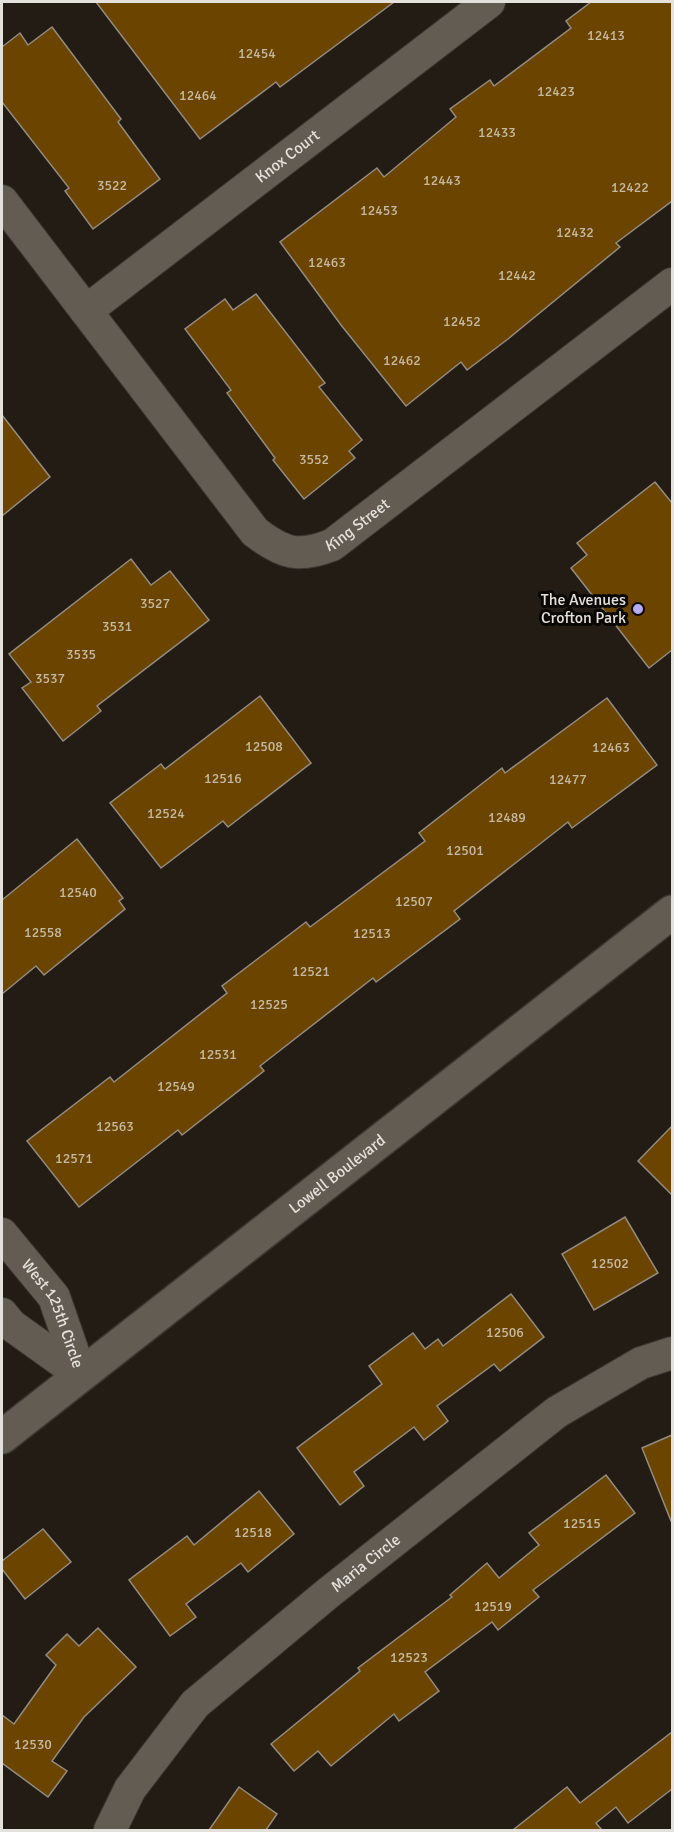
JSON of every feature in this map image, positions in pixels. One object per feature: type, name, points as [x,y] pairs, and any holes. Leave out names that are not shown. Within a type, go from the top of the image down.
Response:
[{"type":"main road","name":"Lowell Boulevard","points":[[2,1437],[672,912]]},
{"type":"street","name":"Knox Court","points":[[86,311],[489,2]]},
{"type":"street","name":"King Street","points":[[2,201],[255,532],[276,547],[296,553],[313,552],[332,544],[672,284]]},
{"type":"street","name":"West 125th Circle","points":[[2,1234],[54,1297],[81,1375]]},
{"type":"street","name":"West 125th Circle","points":[[2,1314],[11,1325],[81,1375]]},
{"type":"street","name":"Maria Circle","points":[[110,1830],[130,1789],[195,1704],[327,1594],[557,1412],[641,1363],[672,1353]]},
{"type":"building","points":[[96,2],[394,2],[280,87],[276,82],[200,139]]},
{"type":"building","points":[[591,2],[672,2],[672,201],[616,243],[620,247],[508,339],[467,370],[461,362],[406,406],[341,325],[280,242],[377,168],[384,177],[456,117],[450,109],[490,80],[494,86],[571,28],[566,21]]},
{"type":"building","points":[[52,27],[121,119],[118,122],[160,179],[93,229],[65,191],[69,188],[2,102],[2,47],[20,33],[28,45]]},
{"type":"building","points":[[256,294],[325,383],[319,387],[362,440],[349,451],[355,458],[304,499],[273,460],[275,458],[227,393],[231,390],[185,329],[225,299],[233,310]]},
{"type":"building","points":[[2,415],[50,477],[2,516]]},
{"type":"building","name":"The Avenues Crofton Park","points":[[655,482],[672,503],[672,650],[649,668],[571,568],[587,555],[577,543]]},
{"type":"building","points":[[131,559],[151,585],[170,571],[209,620],[97,706],[101,711],[63,741],[22,688],[31,682],[9,654]]},
{"type":"building","points":[[260,696],[311,763],[228,827],[223,821],[161,868],[110,803],[161,764],[165,769]]},
{"type":"building","points":[[607,698],[657,765],[572,828],[568,822],[454,911],[460,919],[376,982],[373,978],[260,1066],[264,1071],[182,1135],[178,1130],[79,1207],[27,1141],[110,1077],[114,1082],[227,993],[222,986],[306,922],[310,927],[425,841],[419,833],[502,768],[505,773]]},
{"type":"building","points":[[77,839],[123,898],[119,901],[125,909],[44,975],[36,966],[2,994],[2,900]]},
{"type":"building","points":[[672,1126],[672,1195],[638,1161]]},
{"type":"building","points":[[625,1217],[658,1273],[594,1310],[562,1254]]},
{"type":"building","points":[[511,1294],[544,1337],[500,1371],[494,1364],[437,1406],[448,1421],[424,1440],[414,1427],[354,1472],[364,1486],[340,1505],[297,1448],[382,1384],[369,1366],[413,1333],[425,1349],[438,1339],[443,1346]]},
{"type":"building","points":[[672,1435],[672,1521],[671,1521],[642,1448]]},
{"type":"building","points":[[606,1475],[635,1513],[533,1590],[539,1597],[498,1630],[492,1622],[425,1672],[439,1691],[399,1721],[394,1714],[331,1766],[318,1751],[294,1771],[271,1744],[360,1671],[358,1668],[452,1597],[450,1595],[487,1563],[499,1578],[539,1545],[529,1533]]},
{"type":"building","points":[[259,1491],[294,1534],[248,1572],[241,1563],[186,1604],[196,1617],[170,1636],[129,1580],[187,1536],[194,1545]]},
{"type":"building","points":[[43,1529],[71,1562],[25,1599],[2,1569],[2,1561]]},
{"type":"building","points":[[98,1628],[136,1667],[84,1717],[52,1761],[67,1771],[48,1797],[2,1763],[2,1715],[14,1724],[56,1665],[46,1655],[67,1634],[79,1646]]},
{"type":"building","points":[[672,1732],[672,1789],[628,1823],[616,1807],[596,1823],[602,1830],[513,1830],[567,1787],[580,1803]]},
{"type":"building","points":[[239,1787],[277,1814],[266,1830],[209,1830]]},
{"type":"place","name":"The Avenues Crofton Park","points":[[638,609]]}]
